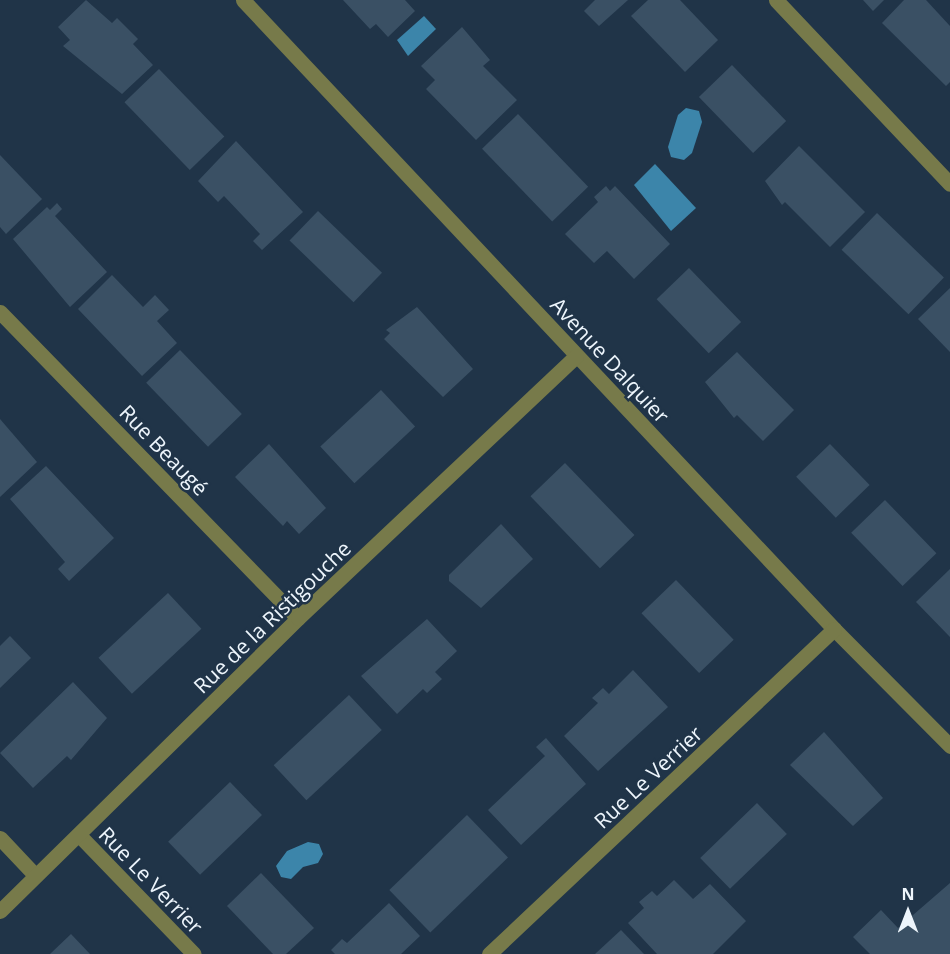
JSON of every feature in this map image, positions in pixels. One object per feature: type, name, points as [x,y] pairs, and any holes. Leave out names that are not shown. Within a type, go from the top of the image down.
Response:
[{"type":"street","name":"Avenue Dalquier","points":[[243,0],[834,629],[950,746]]},
{"type":"street","points":[[776,0],[950,184]]},
{"type":"street","name":"Rue Beaugé","points":[[0,312],[298,618]]},
{"type":"street","name":"Rue de la Ristigouche","points":[[0,911],[298,618],[576,356]]},
{"type":"street","name":"Rue Le Verrier","points":[[489,954],[834,629]]},
{"type":"street","name":"Rue Le Verrier","points":[[79,835],[194,954]]},
{"type":"street","points":[[0,838],[35,875]]},
{"type":"water","points":[[424,16],[436,29],[408,56],[397,40]]},
{"type":"water","points":[[686,108],[699,111],[702,122],[692,153],[684,160],[671,157],[668,147],[678,115]]},
{"type":"water","points":[[655,164],[696,208],[671,231],[634,185]]},
{"type":"water","points":[[308,842],[319,844],[323,854],[318,863],[303,867],[291,879],[281,877],[276,866],[287,851]]},
{"type":"building","points":[[86,0],[112,23],[117,18],[138,39],[133,44],[153,65],[122,94],[63,46],[70,40],[58,27]]},
{"type":"building","points":[[343,0],[405,0],[415,11],[388,37],[376,24],[370,29]]},
{"type":"building","points":[[595,0],[628,0],[599,26],[584,11]]},
{"type":"building","points":[[648,0],[680,0],[718,40],[685,72],[631,16]]},
{"type":"building","points":[[863,0],[884,0],[873,11]]},
{"type":"building","points":[[904,0],[926,0],[950,26],[950,82],[946,86],[882,23]]},
{"type":"building","points":[[462,27],[490,60],[483,66],[517,100],[476,140],[426,89],[435,80],[421,66]]},
{"type":"building","points":[[732,65],[786,121],[753,153],[699,97]]},
{"type":"building","points":[[159,69],[224,137],[190,170],[124,102]]},
{"type":"building","points":[[518,114],[588,187],[552,221],[482,149]]},
{"type":"building","points":[[236,141],[303,212],[262,250],[253,241],[260,234],[224,196],[218,202],[198,181]]},
{"type":"building","points":[[799,146],[865,212],[830,247],[785,202],[782,205],[765,181]]},
{"type":"building","points":[[0,155],[42,199],[6,234],[0,227]]},
{"type":"building","points":[[606,186],[610,191],[615,186],[670,244],[634,279],[607,251],[594,263],[565,234],[598,202],[594,197]]},
{"type":"building","points":[[57,203],[62,209],[55,216],[107,272],[70,307],[13,239],[47,207],[50,210]]},
{"type":"building","points":[[318,211],[382,273],[354,302],[290,240]]},
{"type":"building","points":[[877,213],[944,278],[908,314],[842,250]]},
{"type":"building","points":[[689,268],[741,322],[709,353],[657,299]]},
{"type":"building","points":[[112,275],[143,307],[155,295],[169,310],[157,321],[177,343],[142,376],[78,309]]},
{"type":"building","points":[[950,288],[950,352],[918,319]]},
{"type":"building","points":[[417,307],[473,369],[443,397],[384,339],[390,333],[386,330]]},
{"type":"building","points":[[180,350],[242,414],[208,447],[146,383]]},
{"type":"building","points":[[737,352],[794,410],[763,441],[737,415],[734,418],[705,382]]},
{"type":"building","points":[[381,390],[415,427],[354,483],[320,447]]},
{"type":"building","points":[[0,419],[37,462],[0,497]]},
{"type":"building","points":[[269,444],[326,508],[299,534],[287,521],[283,526],[235,477]]},
{"type":"building","points":[[830,444],[870,485],[836,518],[796,477]]},
{"type":"building","points":[[565,463],[634,535],[600,568],[530,496]]},
{"type":"building","points":[[46,466],[114,538],[69,581],[58,569],[65,562],[10,499]]},
{"type":"building","points":[[885,500],[936,553],[903,586],[851,533]]},
{"type":"building","points":[[501,524],[533,559],[481,608],[449,581],[449,575]]},
{"type":"building","points":[[950,569],[950,637],[916,602]]},
{"type":"building","points":[[676,580],[734,640],[699,673],[641,613]]},
{"type":"building","points":[[168,593],[201,629],[132,694],[99,658]]},
{"type":"building","points":[[427,619],[457,651],[435,672],[442,679],[427,693],[423,689],[397,714],[361,676]]},
{"type":"building","points":[[10,636],[31,658],[0,688],[0,646]]},
{"type":"building","points":[[633,670],[668,707],[598,771],[564,736],[598,703],[592,698],[603,688],[609,694]]},
{"type":"building","points":[[73,682],[107,718],[71,760],[67,756],[33,788],[0,753]]},
{"type":"building","points":[[349,695],[382,730],[306,800],[274,765]]},
{"type":"building","points":[[824,732],[883,798],[853,826],[790,765]]},
{"type":"building","points":[[546,738],[586,784],[521,845],[488,810],[545,756],[536,747]]},
{"type":"building","points":[[230,782],[262,815],[200,875],[168,842]]},
{"type":"building","points":[[757,803],[787,834],[730,889],[700,858]]},
{"type":"building","points":[[467,815],[508,857],[430,932],[389,890]]},
{"type":"building","points":[[261,873],[314,928],[286,954],[273,954],[227,906]]},
{"type":"building","points":[[674,880],[693,899],[710,884],[746,921],[713,954],[657,954],[628,923],[644,908],[639,902],[652,891],[657,896]]},
{"type":"building","points":[[950,883],[950,954],[870,954],[853,937],[881,910],[898,928]]},
{"type":"building","points":[[389,903],[420,936],[401,954],[335,954],[331,950],[342,939],[347,943]]},
{"type":"building","points":[[621,930],[644,954],[595,954]]},
{"type":"building","points":[[71,934],[90,954],[50,954]]}]
